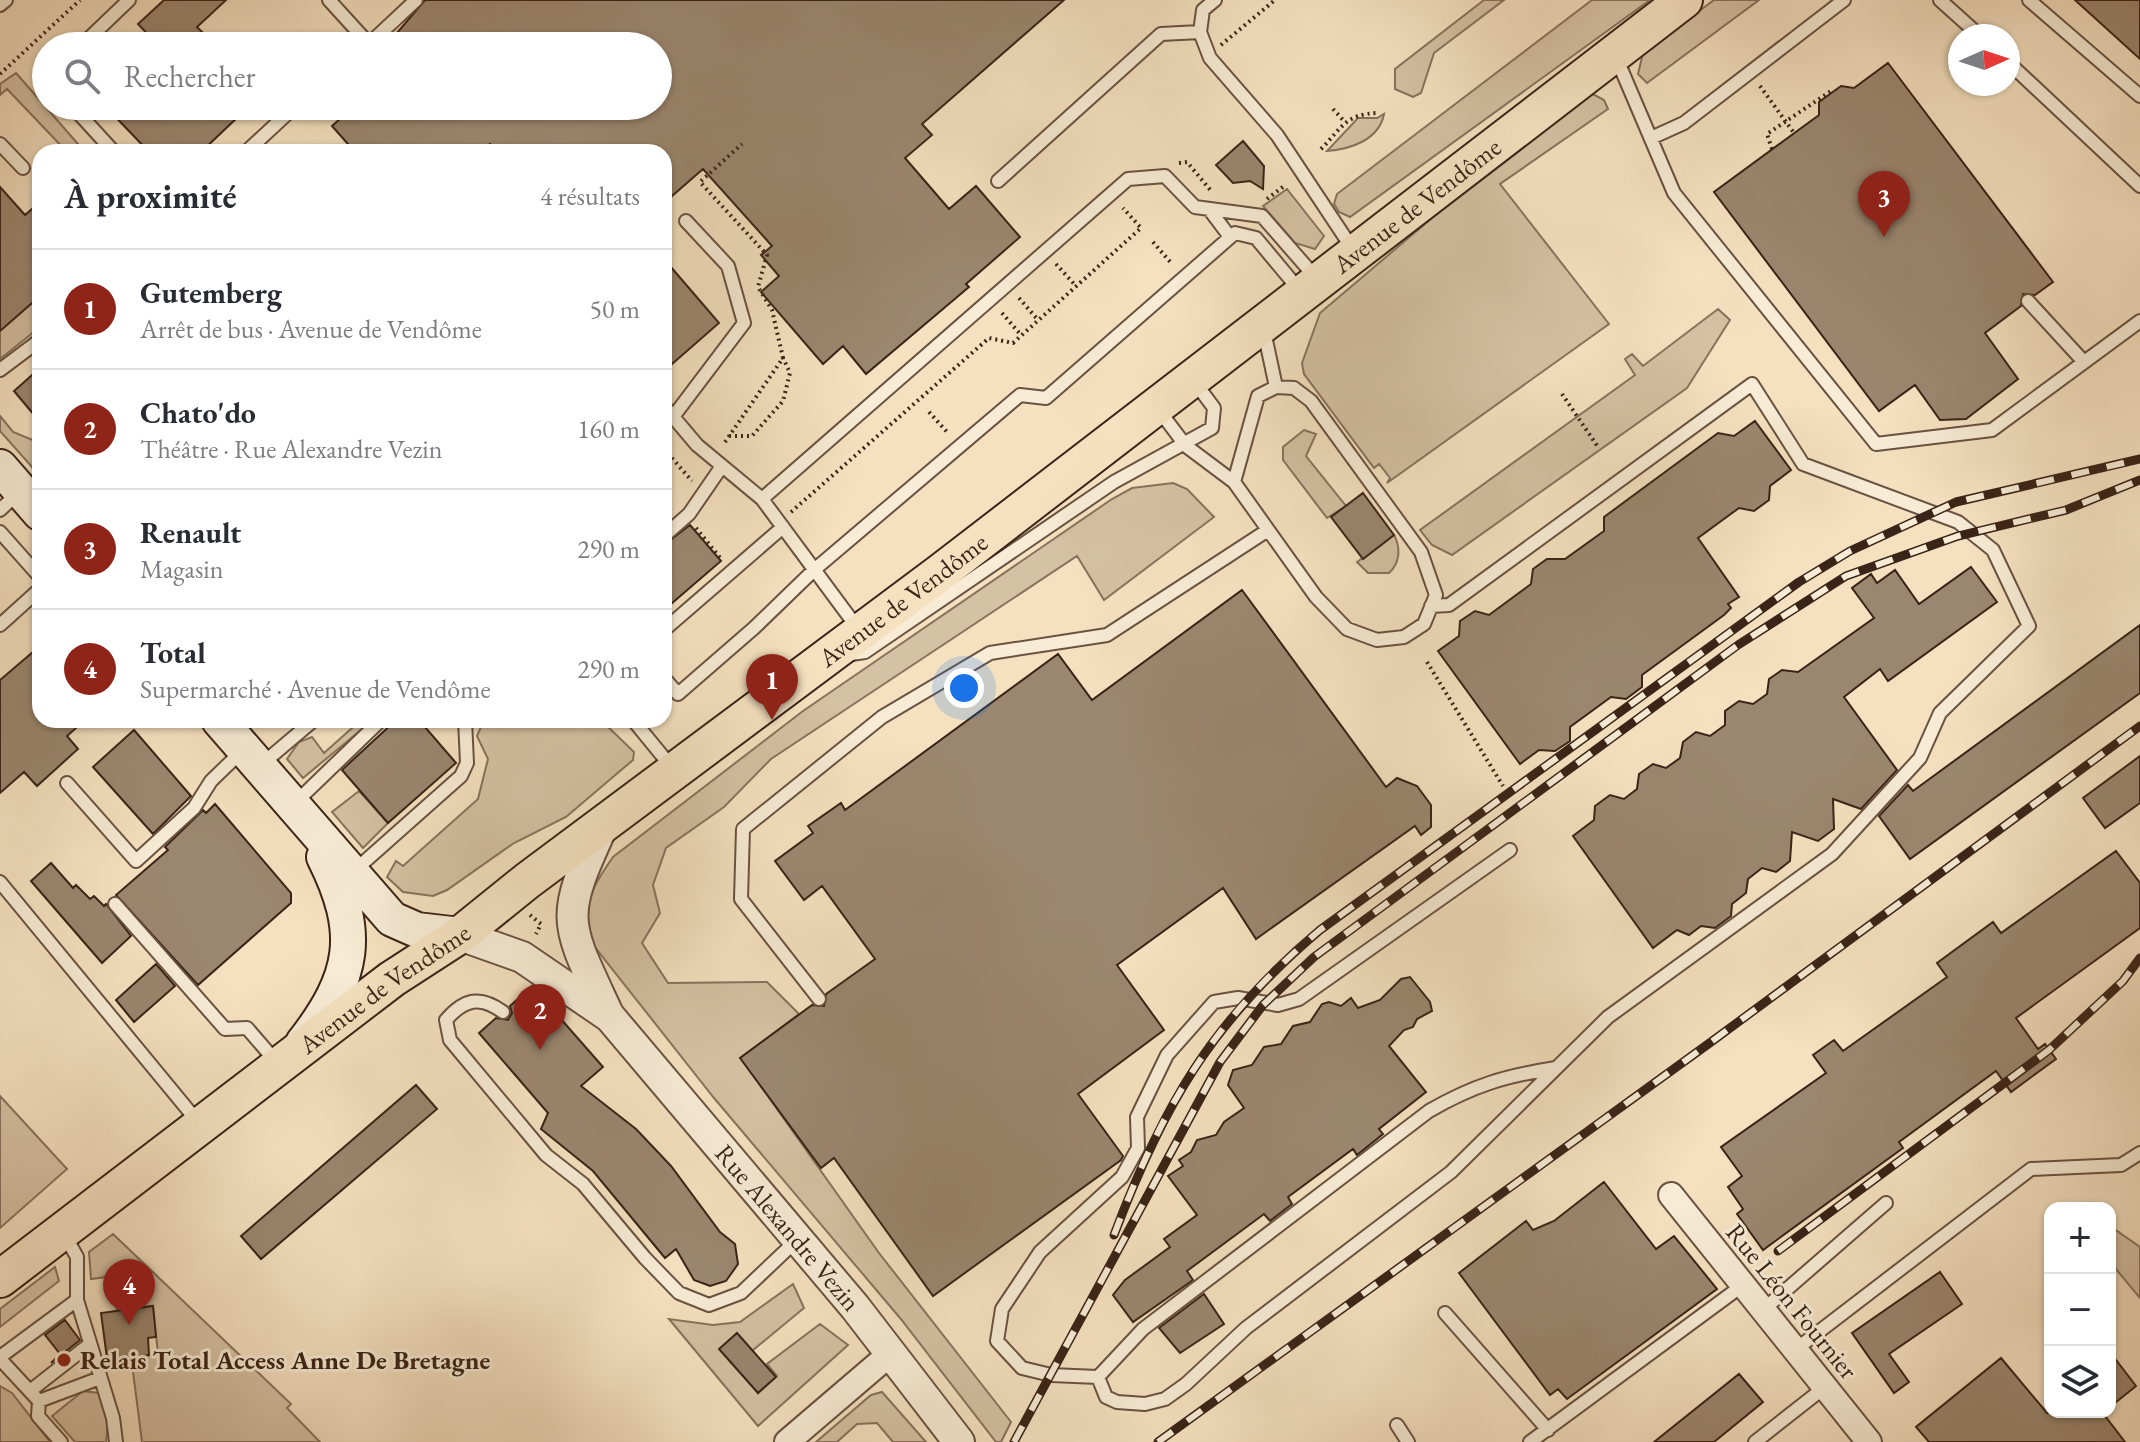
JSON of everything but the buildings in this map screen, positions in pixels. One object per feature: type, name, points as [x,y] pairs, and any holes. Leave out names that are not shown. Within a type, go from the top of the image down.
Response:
[{"type":"main road","name":"Avenue de Vendôme","points":[[0,1279],[392,979],[460,935],[512,891],[861,633],[1684,0]]},
{"type":"main road","points":[[226,728],[392,919],[417,930],[460,935]]},
{"type":"main road","points":[[280,1066],[305,1042],[332,999],[347,962],[350,927],[341,892],[300,813]]},
{"type":"street","name":"Rue Alexandre Vezin","points":[[602,827],[576,883],[570,922],[573,940],[610,1017],[798,1239],[959,1442]]},
{"type":"street","name":"Rue Alexandre Vezin","points":[[460,935],[522,957],[610,1017]]},
{"type":"street","name":"Rue Léon Fournier","points":[[1671,1195],[1869,1442]]},
{"type":"street","points":[[787,1442],[891,1353]]},
{"type":"lane","points":[[0,5],[6,0]]},
{"type":"lane","points":[[96,32],[129,0]]},
{"type":"lane","points":[[329,0],[358,32]]},
{"type":"lane","points":[[382,32],[416,0]]},
{"type":"lane","points":[[1215,0],[1203,10],[1200,32],[1210,58],[1277,135],[1356,254]]},
{"type":"lane","points":[[1651,138],[1684,123],[1844,0]]},
{"type":"lane","points":[[1940,0],[1967,24]]},
{"type":"lane","points":[[2029,0],[2140,96]]},
{"type":"lane","points":[[998,181],[1161,34],[1200,32]]},
{"type":"lane","points":[[1614,54],[1674,193],[1876,444],[1992,430],[2140,321]]},
{"type":"lane","points":[[2020,73],[2140,186]]},
{"type":"lane","points":[[85,120],[107,144]]},
{"type":"lane","points":[[255,144],[280,120]]},
{"type":"lane","points":[[0,144],[23,168]]},
{"type":"lane","points":[[762,499],[1128,179],[1165,176],[1195,207],[1262,216],[1311,288]]},
{"type":"lane","points":[[1209,209],[1230,237]]},
{"type":"lane","points":[[686,221],[728,266],[744,323],[673,417],[697,445],[762,499],[861,633]]},
{"type":"lane","points":[[672,687],[678,694],[814,570],[1020,395],[1046,398],[1235,233],[1256,238],[1311,288]]},
{"type":"lane","points":[[2028,301],[2084,362]]},
{"type":"lane","points":[[1262,325],[1276,387]]},
{"type":"lane","points":[[0,370],[32,346]]},
{"type":"lane","points":[[828,658],[865,652],[1114,482],[1186,446],[1212,428],[1214,408],[1193,379]]},
{"type":"lane","points":[[1098,1377],[1106,1397],[1117,1402],[1145,1404],[1165,1399],[1246,1328],[1451,1172],[1608,1017],[1832,854],[1920,758],[1940,713],[2029,626],[1993,550],[1958,522],[1803,464],[1752,384],[1449,605],[1431,606]]},
{"type":"lane","points":[[1157,407],[1186,446],[1234,482],[1316,597],[1347,629],[1377,640],[1404,637],[1424,624],[1436,595],[1421,552],[1311,401],[1294,388],[1276,387],[1258,396],[1234,482]]},
{"type":"lane","points":[[672,529],[689,514],[722,466]]},
{"type":"lane","points":[[672,623],[783,527]]},
{"type":"lane","points":[[819,999],[741,899],[743,829],[882,717],[990,653],[1107,635],[1268,530]]},
{"type":"lane","points":[[0,532],[32,568]]},
{"type":"lane","points":[[0,625],[32,596]]},
{"type":"lane","points":[[67,783],[136,861],[194,808],[211,781],[301,728]]},
{"type":"lane","points":[[300,813],[374,728]]},
{"type":"lane","points":[[352,874],[461,776],[467,763],[465,728]]},
{"type":"lane","points":[[640,728],[676,772]]},
{"type":"lane","points":[[1510,850],[1299,999],[1278,1005],[1238,998],[1214,1002],[1167,1055],[1137,1117],[1138,1148],[1122,1177],[1040,1252],[1002,1309],[997,1341],[1022,1368],[1051,1375],[1098,1377],[1143,1329],[1429,1111],[1470,1087],[1501,1076],[1556,1068]]},
{"type":"lane","points":[[0,882],[200,1125]]},
{"type":"lane","points":[[115,904],[225,1029],[247,1028],[280,1066]]},
{"type":"lane","points":[[503,1012],[490,1002],[472,999],[446,1020],[450,1040],[546,1155],[583,1184],[679,1293],[709,1305],[741,1293],[798,1239]]},
{"type":"lane","points":[[1795,1350],[2031,1169],[2121,1165],[2140,1153]]},
{"type":"lane","points":[[1763,1310],[1886,1203]]},
{"type":"lane","points":[[62,1231],[77,1257],[77,1300],[113,1418],[116,1442]]},
{"type":"lane","points":[[1530,1442],[1743,1285]]},
{"type":"lane","points":[[61,1442],[38,1416],[34,1396],[0,1358],[77,1300]]},
{"type":"lane","points":[[1445,1313],[1548,1430]]},
{"type":"lane","points":[[34,1396],[90,1344]]},
{"type":"lane","points":[[34,1396],[100,1378]]},
{"type":"lane","points":[[1755,1442],[1825,1387]]},
{"type":"lane","points":[[1397,1425],[1408,1442]]},
{"type":"path","points":[[45,32],[80,0]]},
{"type":"path","points":[[1220,45],[1275,0]]},
{"type":"path","points":[[0,74],[32,44]]},
{"type":"path","points":[[1750,72],[1794,133]]},
{"type":"path","points":[[1772,149],[1767,134],[1831,91]]},
{"type":"path","points":[[1333,109],[1345,122]]},
{"type":"path","points":[[1321,149],[1357,113],[1378,113]]},
{"type":"path","points":[[1172,164],[1187,162],[1214,194]]},
{"type":"path","points":[[1265,200],[1284,186]]},
{"type":"path","points":[[789,514],[989,338],[1013,343],[1141,228],[1117,200]]},
{"type":"path","points":[[1051,258],[1076,286]]},
{"type":"path","points":[[1014,292],[1038,320]]},
{"type":"path","points":[[996,307],[1021,335]]},
{"type":"path","points":[[729,436],[752,436],[783,401],[790,373],[783,358]]},
{"type":"path","points":[[1562,394],[1598,447]]},
{"type":"path","points":[[929,412],[955,440]]},
{"type":"path","points":[[691,522],[723,562]]},
{"type":"path","points":[[1427,662],[1503,786]]},
{"type":"path","points":[[530,915],[541,924],[533,941]]},
{"type":"shaded area","points":[[1484,0],[1504,0],[1434,53],[1421,93],[1413,97],[1395,89],[1395,69]]},
{"type":"shaded area","points":[[1592,0],[1650,0],[1350,217],[1339,212],[1334,204],[1337,194]]},
{"type":"shaded area","points":[[1714,0],[1759,0],[1647,83],[1638,74],[1643,53]]},
{"type":"shaded area","points":[[16,73],[32,91],[32,115],[7,89],[0,95],[0,84]]},
{"type":"shaded area","points":[[1589,92],[1604,100],[1608,109],[1500,184],[1609,324],[1387,483],[1390,478],[1379,464],[1374,468],[1304,374],[1302,363],[1320,313],[1498,162]]},
{"type":"shaded area","points":[[1384,114],[1376,130],[1363,142],[1327,151],[1358,118],[1377,118]]},
{"type":"shaded area","points":[[37,120],[57,120],[78,144],[59,144]]},
{"type":"shaded area","points":[[1287,189],[1324,236],[1315,249],[1295,243],[1263,206]]},
{"type":"shaded area","points":[[32,303],[32,333],[0,359],[0,331]]},
{"type":"shaded area","points":[[1718,309],[1730,320],[1687,388],[1452,555],[1432,545],[1420,530],[1635,375],[1625,359],[1632,354],[1643,366]]},
{"type":"shaded area","points":[[0,416],[13,432],[32,440],[32,467],[0,431]]},
{"type":"shaded area","points":[[1304,430],[1316,434],[1306,456],[1346,506],[1327,518],[1283,460],[1283,447]]},
{"type":"shaded area","points":[[1173,483],[1187,489],[1214,517],[1104,600],[1077,556],[771,759],[724,807],[666,848],[653,885],[660,913],[642,943],[668,983],[767,982],[799,1014],[741,1058],[879,1253],[1011,1422],[1001,1442],[996,1442],[900,1318],[714,1098],[594,946],[588,909],[593,890],[613,857],[803,711],[1112,499],[1132,488]]},
{"type":"shaded area","points":[[1394,535],[1398,555],[1393,569],[1389,573],[1368,573],[1357,562]]},
{"type":"shaded area","points":[[352,728],[363,728],[303,778],[287,759],[299,742],[312,737],[324,753]]},
{"type":"shaded area","points":[[480,728],[609,728],[634,752],[633,760],[566,817],[514,843],[447,890],[433,896],[403,892],[387,877],[396,861],[403,866],[478,799],[488,759],[477,736]]},
{"type":"shaded area","points":[[359,791],[388,823],[363,848],[332,812]]},
{"type":"shaded area","points":[[0,1096],[67,1169],[0,1228]]},
{"type":"shaded area","points":[[2116,1230],[2140,1247],[2140,1298],[2116,1269]]},
{"type":"shaded area","points":[[113,1234],[291,1404],[287,1408],[320,1442],[142,1442],[132,1364],[139,1357],[158,1354],[153,1306],[117,1311],[114,1276],[91,1279],[89,1252]]},
{"type":"shaded area","points":[[55,1267],[59,1281],[0,1327],[0,1309]]},
{"type":"shaded area","points":[[793,1284],[804,1308],[752,1351],[758,1393],[777,1376],[767,1364],[820,1324],[848,1345],[758,1426],[669,1319],[713,1325],[740,1322]]},
{"type":"shaded area","points":[[0,1386],[12,1393],[50,1442],[0,1442]]},
{"type":"shaded area","points":[[83,1391],[99,1393],[108,1422],[106,1442],[75,1442],[52,1416]]},
{"type":"shaded area","points":[[882,1392],[926,1442],[893,1442],[877,1423],[857,1424],[837,1442],[816,1442],[871,1395]]},
{"type":"railway","points":[[1114,1235],[1152,1145],[1195,1068],[1249,998],[1320,930],[1799,582],[1850,551],[1956,502],[2140,459]]},
{"type":"railway","points":[[1014,1442],[1220,1062],[1263,1005],[1314,957],[1738,645],[1846,576],[1958,536],[2066,510],[2140,480]]},
{"type":"railway","points":[[1158,1442],[1711,1042],[2140,726]]},
{"type":"railway","points":[[1778,1251],[2049,1050],[2123,981],[2140,958]]},
{"type":"place","name":"Renault","points":[[1884,237]]},
{"type":"place","name":"Gutemberg","points":[[772,720]]},
{"type":"place","name":"Chato'do","points":[[540,1050]]},
{"type":"place","name":"Total","points":[[129,1325]]},
{"type":"place","name":"Relais Total Access Anne De Bretagne","points":[[64,1360]]}]
